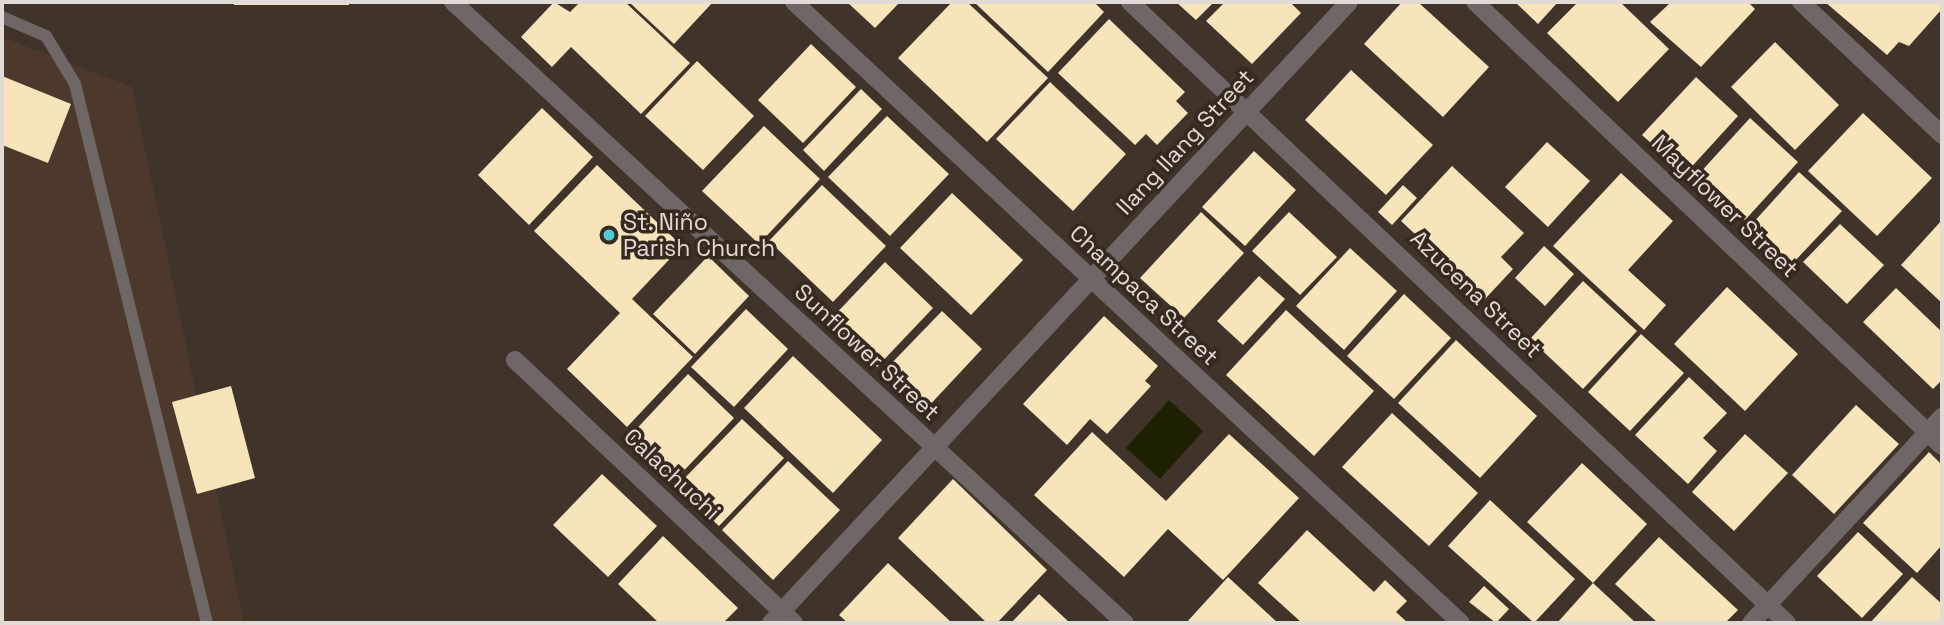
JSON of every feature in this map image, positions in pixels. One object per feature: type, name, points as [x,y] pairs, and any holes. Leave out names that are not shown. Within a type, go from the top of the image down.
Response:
[{"type":"street","name":"Sunflower Street","points":[[453,2],[1125,623]]},
{"type":"street","name":"Champaca Street","points":[[794,2],[1461,623]]},
{"type":"street","name":"Azucena Street","points":[[1130,2],[1787,623]]},
{"type":"street","name":"Ilang Ilang Street","points":[[782,619],[934,447],[1349,2]]},
{"type":"street","name":"Mayflower Street","points":[[1475,2],[1942,446]]},
{"type":"street","points":[[1801,2],[1942,135]]},
{"type":"street","name":"Calachuchi","points":[[515,359],[782,619]]},
{"type":"street","points":[[1751,623],[1942,417]]},
{"type":"lane","points":[[2,17],[46,36],[75,84],[207,623]]},
{"type":"shaded area","points":[[2,37],[132,87],[244,623],[2,623]]},
{"type":"shaded area","points":[[1169,400],[1203,431],[1160,479],[1126,448]]},
{"type":"building","points":[[234,2],[349,2],[349,5],[234,5]]},
{"type":"building","points":[[554,2],[570,12],[580,2],[625,2],[690,63],[641,114],[571,47],[552,67],[521,37]]},
{"type":"building","points":[[629,2],[713,2],[674,44]]},
{"type":"building","points":[[847,2],[900,2],[875,28]]},
{"type":"building","points":[[952,2],[967,2],[1048,78],[987,142],[898,58]]},
{"type":"building","points":[[974,2],[1094,2],[1104,12],[1048,72]]},
{"type":"building","points":[[1176,2],[1214,2],[1196,20]]},
{"type":"building","points":[[1225,2],[1290,2],[1301,13],[1252,64],[1206,21]]},
{"type":"building","points":[[1402,2],[1418,2],[1489,67],[1443,117],[1364,44]]},
{"type":"building","points":[[1515,2],[1558,2],[1538,24]]},
{"type":"building","points":[[1578,2],[1620,2],[1669,49],[1618,102],[1547,33]]},
{"type":"building","points":[[1671,2],[1748,2],[1755,9],[1701,67],[1650,22]]},
{"type":"building","points":[[1825,2],[1942,2],[1942,9],[1909,46],[1899,42],[1887,55]]},
{"type":"building","points":[[1109,19],[1185,92],[1176,101],[1188,113],[1157,145],[1146,134],[1135,145],[1058,73]]},
{"type":"building","points":[[1775,42],[1839,105],[1795,150],[1731,87]]},
{"type":"building","points":[[811,44],[856,87],[803,143],[758,100]]},
{"type":"building","points":[[697,61],[754,116],[703,170],[645,116]]},
{"type":"building","points":[[1351,70],[1433,145],[1386,195],[1305,120]]},
{"type":"building","points":[[2,76],[71,104],[48,163],[2,145]]},
{"type":"building","points":[[1696,77],[1738,116],[1685,174],[1642,135]]},
{"type":"building","points":[[1050,82],[1126,154],[1073,211],[996,139]]},
{"type":"building","points":[[861,89],[882,109],[824,171],[803,150]]},
{"type":"building","points":[[542,108],[593,157],[529,225],[478,175]]},
{"type":"building","points":[[1863,113],[1932,178],[1877,236],[1808,171]]},
{"type":"building","points":[[887,116],[949,174],[890,236],[828,177]]},
{"type":"building","points":[[1750,118],[1798,162],[1745,220],[1697,176]]},
{"type":"building","points":[[764,126],[820,179],[759,244],[702,191]]},
{"type":"building","points":[[1547,142],[1590,181],[1548,227],[1505,187]]},
{"type":"building","points":[[1254,151],[1296,190],[1245,246],[1202,207]]},
{"type":"building","points":[[597,165],[682,246],[632,299],[693,357],[627,427],[567,369],[620,313],[534,231]]},
{"type":"building","points":[[1452,166],[1524,233],[1501,257],[1513,269],[1485,299],[1401,221]]},
{"type":"building","points":[[1799,172],[1842,211],[1792,264],[1751,225]]},
{"type":"building","points":[[1621,173],[1673,221],[1628,270],[1666,305],[1644,330],[1553,246]]},
{"type":"building","points":[[822,185],[886,246],[833,302],[769,241]]},
{"type":"building","points":[[1403,185],[1417,198],[1392,225],[1378,212]]},
{"type":"building","points":[[952,193],[1023,260],[971,315],[900,248]]},
{"type":"building","points":[[1201,212],[1244,253],[1184,318],[1140,278]]},
{"type":"building","points":[[1289,212],[1337,257],[1300,295],[1252,251]]},
{"type":"building","points":[[1942,220],[1942,303],[1901,265]]},
{"type":"building","points":[[1840,224],[1884,265],[1847,304],[1803,262]]},
{"type":"building","points":[[1544,246],[1574,274],[1545,306],[1515,278]]},
{"type":"building","points":[[1350,248],[1397,291],[1344,350],[1296,306]]},
{"type":"building","points":[[708,256],[749,296],[695,354],[653,314]]},
{"type":"building","points":[[885,262],[933,308],[877,367],[829,321]]},
{"type":"building","points":[[1259,276],[1285,299],[1243,345],[1217,321]]},
{"type":"building","points":[[1583,281],[1637,331],[1583,389],[1530,339]]},
{"type":"building","points":[[1727,287],[1798,354],[1745,411],[1674,344]]},
{"type":"building","points":[[1896,288],[1942,332],[1942,380],[1933,389],[1863,322]]},
{"type":"building","points":[[1404,294],[1451,338],[1394,399],[1347,356]]},
{"type":"building","points":[[746,309],[788,349],[734,407],[691,367]]},
{"type":"building","points":[[1286,310],[1374,391],[1314,456],[1226,375]]},
{"type":"building","points":[[942,311],[982,349],[926,409],[885,370]]},
{"type":"building","points":[[1104,316],[1158,366],[1145,381],[1151,386],[1107,434],[1090,419],[1067,445],[1023,404]]},
{"type":"building","points":[[1641,334],[1684,373],[1630,431],[1588,392]]},
{"type":"building","points":[[1456,340],[1537,416],[1480,478],[1398,403]]},
{"type":"building","points":[[793,356],[882,440],[833,493],[744,408]]},
{"type":"building","points":[[688,374],[734,418],[673,482],[628,438]]},
{"type":"building","points":[[1689,377],[1727,413],[1703,438],[1717,451],[1688,484],[1635,435]]},
{"type":"building","points":[[231,386],[255,478],[197,494],[172,402]]},
{"type":"building","points":[[1856,405],[1899,444],[1834,514],[1792,475]]},
{"type":"building","points":[[1392,413],[1478,493],[1429,546],[1342,467]]},
{"type":"building","points":[[742,419],[784,458],[719,526],[677,486]]},
{"type":"building","points":[[1092,432],[1166,501],[1229,434],[1299,498],[1223,580],[1168,529],[1124,577],[1034,495]]},
{"type":"building","points":[[1745,434],[1788,473],[1734,531],[1692,492]]},
{"type":"building","points":[[1929,452],[1942,465],[1942,545],[1917,573],[1863,523]]},
{"type":"building","points":[[788,461],[840,510],[773,580],[722,530]]},
{"type":"building","points":[[1582,463],[1647,524],[1593,583],[1527,522]]},
{"type":"building","points":[[602,474],[657,526],[608,577],[553,525]]},
{"type":"building","points":[[953,479],[1047,570],[997,623],[987,623],[898,538]]},
{"type":"building","points":[[1490,500],[1575,579],[1534,623],[1448,546]]},
{"type":"building","points":[[1307,530],[1374,592],[1385,580],[1407,601],[1396,612],[1408,623],[1302,623],[1258,583]]},
{"type":"building","points":[[1858,532],[1903,574],[1862,618],[1817,576]]},
{"type":"building","points":[[663,536],[738,608],[723,623],[659,623],[618,584]]},
{"type":"building","points":[[1659,537],[1738,610],[1725,623],[1658,623],[1615,584]]},
{"type":"building","points":[[888,563],[952,623],[848,623],[839,615]]},
{"type":"building","points":[[1228,577],[1278,623],[1186,623]]},
{"type":"building","points":[[1912,577],[1942,604],[1942,623],[1870,623]]},
{"type":"building","points":[[1593,583],[1636,623],[1557,623]]},
{"type":"building","points":[[1484,586],[1509,609],[1496,623],[1469,602]]},
{"type":"building","points":[[1039,594],[1070,623],[1011,623]]},
{"type":"place","name":"St. Niño Parish Church","points":[[609,235]]}]
